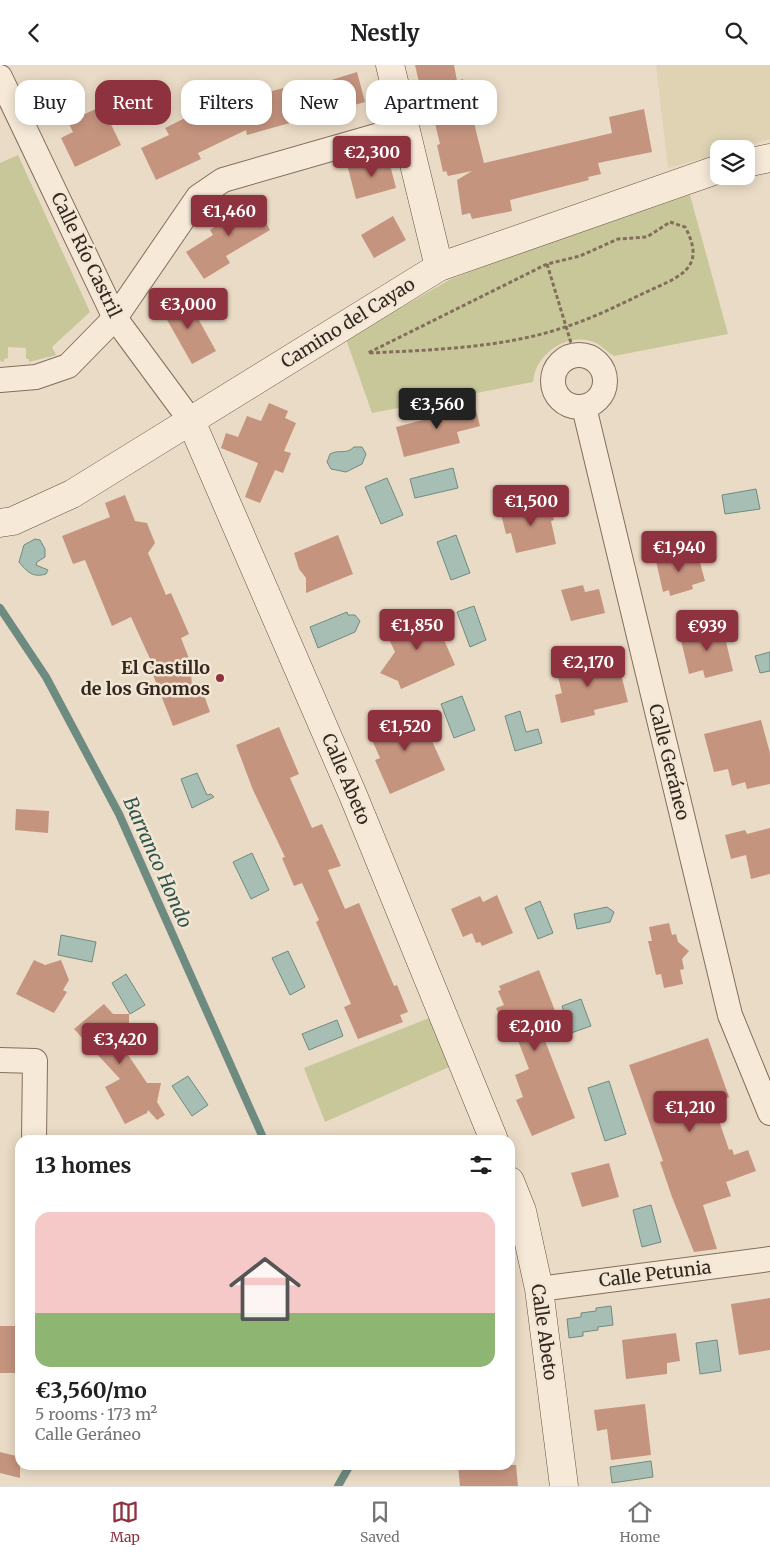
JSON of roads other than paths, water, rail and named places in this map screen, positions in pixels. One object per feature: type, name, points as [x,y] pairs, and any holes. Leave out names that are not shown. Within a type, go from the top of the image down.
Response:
[{"type":"street","points":[[390,65],[439,267]]},
{"type":"street","name":"Calle Río Castril","points":[[0,77],[115,318],[190,421]]},
{"type":"street","points":[[0,380],[36,377],[68,366],[115,318],[198,197],[222,179],[404,128]]},
{"type":"street","points":[[755,161],[770,158]]},
{"type":"street","name":"Camino del Cayao","points":[[0,523],[13,521],[72,495],[439,267],[710,172]]},
{"type":"street","points":[[575,356],[584,356],[599,365],[605,381],[599,397],[584,407],[568,405],[561,400],[553,386],[553,377],[560,363],[575,356]]},
{"type":"street","name":"Calle Geráneo","points":[[584,407],[730,1015],[770,1113]]},
{"type":"street","name":"Calle Abeto","points":[[190,421],[353,795],[492,1135]]},
{"type":"street","points":[[0,1060],[35,1061],[34,1135]]},
{"type":"street","name":"Calle Abeto","points":[[515,1194],[522,1211],[539,1289],[564,1486]]},
{"type":"street","name":"Calle Petunia","points":[[539,1289],[770,1259]]},
{"type":"waterway","name":"Barranco Hondo","points":[[0,608],[46,677],[119,814],[262,1135]]},
{"type":"waterway","name":"Barranco Hondo","points":[[338,1486],[347,1470]]},
{"type":"place","name":"El Castillo de los Gnomos","points":[[220,678]]}]
